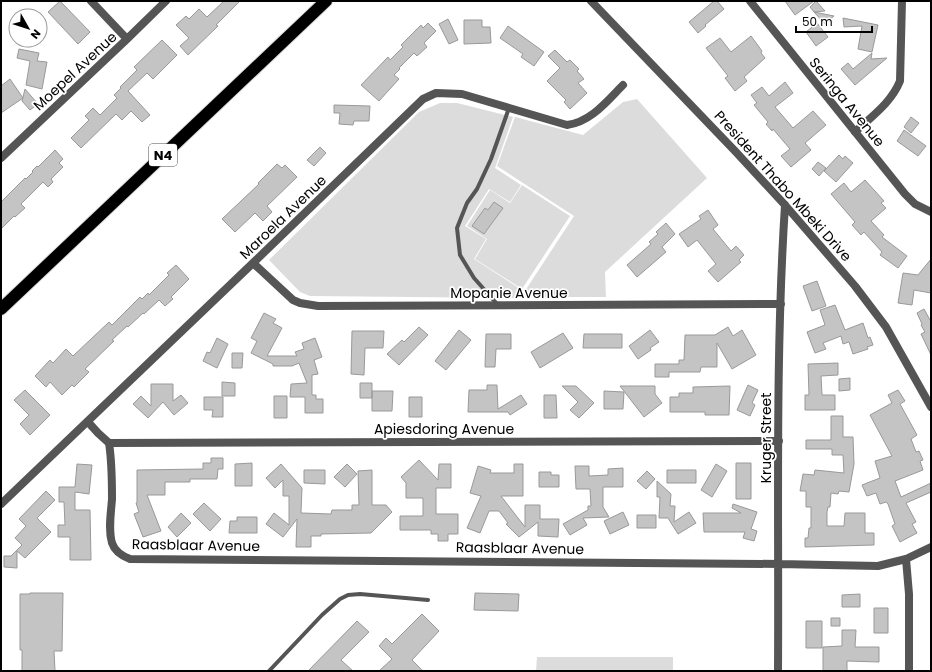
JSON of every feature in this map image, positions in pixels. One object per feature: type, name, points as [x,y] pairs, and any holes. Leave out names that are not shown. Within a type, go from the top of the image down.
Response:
[{"type":"highway","name":"N4","points":[[1,309],[326,1]]},
{"type":"street","points":[[91,1],[127,39]]},
{"type":"street","name":"Moepel Avenue","points":[[1,158],[166,1]]},
{"type":"street","name":"President Thabo Mbeki Drive","points":[[591,1],[785,205],[855,286],[886,327],[931,407]]},
{"type":"street","name":"Seringa Avenue","points":[[750,1],[910,200],[931,212]]},
{"type":"street","points":[[855,132],[888,102],[900,81],[902,1]]},
{"type":"street","name":"Maroela Avenue","points":[[1,504],[254,263],[423,99],[436,93],[462,94],[567,125],[575,124],[592,116],[623,85]]},
{"type":"street","name":"Kruger Street","points":[[778,671],[781,304],[785,205]]},
{"type":"street","name":"Mopanie Avenue","points":[[254,263],[293,300],[307,305],[499,306],[781,304]]},
{"type":"street","points":[[88,422],[109,443]]},
{"type":"street","name":"Apiesdoring Avenue","points":[[109,443],[779,441]]},
{"type":"street","name":"Raasblaar Avenue","points":[[109,443],[112,463],[110,523],[112,542],[115,550],[122,556],[130,558],[878,566],[906,559],[931,547]]},
{"type":"street","points":[[906,559],[909,594],[909,671]]},
{"type":"lane","points":[[499,306],[474,278],[460,255],[457,228],[467,204],[477,188],[491,159],[509,108]]},
{"type":"lane","points":[[269,671],[322,615],[340,599],[348,595],[360,594],[428,600]]},
{"type":"shaded area","points":[[637,99],[707,178],[605,272],[606,297],[521,297],[574,216],[497,166],[515,117],[583,135],[623,102]]},
{"type":"shaded area","points":[[440,103],[457,103],[513,117],[495,168],[521,185],[510,202],[489,189],[465,226],[486,239],[474,259],[522,290],[517,298],[310,296],[300,292],[269,260],[419,112]]},
{"type":"shaded area","points":[[522,185],[570,216],[522,289],[475,259],[487,239],[467,226],[490,190],[510,203]]},
{"type":"shaded area","points":[[537,657],[673,657],[673,671],[536,671]]},
{"type":"building","points":[[60,1],[90,32],[78,44],[48,12]]},
{"type":"building","points":[[224,1],[240,1],[216,25],[218,26],[188,55],[180,46],[189,38],[176,25],[186,16],[189,19],[199,9],[207,17]]},
{"type":"building","points":[[714,1],[717,1],[724,9],[698,33],[689,22]]},
{"type":"building","points":[[785,1],[814,1],[795,15]]},
{"type":"building","points":[[816,1],[825,11],[814,12],[810,7]]},
{"type":"building","points":[[814,12],[834,16],[825,24]]},
{"type":"building","points":[[843,18],[878,25],[872,52],[858,49],[862,26],[844,27]]},
{"type":"building","points":[[448,19],[458,40],[449,44],[439,24]]},
{"type":"building","points":[[464,20],[482,20],[482,27],[490,27],[491,43],[464,44]]},
{"type":"building","points":[[428,23],[436,31],[424,43],[427,47],[417,56],[414,53],[399,68],[400,69],[394,75],[399,79],[379,101],[361,85],[388,57],[390,60],[403,47],[401,45],[421,25],[423,28]]},
{"type":"building","points":[[817,23],[828,37],[816,46],[806,32]]},
{"type":"building","points":[[508,26],[544,52],[534,66],[521,57],[523,54],[500,38]]},
{"type":"building","points":[[751,36],[762,51],[761,53],[765,58],[744,77],[747,81],[735,91],[725,78],[728,76],[706,48],[720,38],[731,52]]},
{"type":"building","points":[[162,40],[177,55],[153,79],[147,73],[128,91],[150,115],[142,122],[131,111],[122,120],[116,114],[81,148],[71,138],[89,120],[85,116],[93,108],[100,115],[117,98],[114,95],[121,88],[120,87],[137,70],[134,67]]},
{"type":"building","points":[[19,49],[39,53],[37,61],[47,62],[42,89],[26,85],[30,61],[17,58]]},
{"type":"building","points":[[555,50],[567,62],[570,60],[579,69],[577,71],[584,79],[578,83],[587,93],[570,109],[564,102],[566,100],[547,81],[560,68],[548,56]]},
{"type":"building","points":[[872,53],[871,59],[887,58],[855,85],[841,69],[848,63],[853,69]]},
{"type":"building","points":[[10,79],[23,98],[1,113],[1,86]]},
{"type":"building","points":[[785,82],[793,93],[775,107],[793,128],[813,111],[826,125],[805,143],[811,150],[791,167],[781,156],[790,149],[773,129],[772,131],[766,124],[768,122],[754,105],[757,103],[751,95],[762,87],[769,96]]},
{"type":"building","points":[[25,89],[38,104],[30,110],[22,101]]},
{"type":"building","points":[[334,105],[370,106],[369,121],[354,121],[353,125],[339,124],[340,113],[334,113]]},
{"type":"building","points":[[911,117],[919,123],[911,133],[904,127]]},
{"type":"building","points":[[904,130],[926,146],[918,156],[897,141]]},
{"type":"building","points":[[320,147],[326,153],[314,166],[307,160]]},
{"type":"building","points":[[55,150],[63,159],[59,163],[63,167],[51,179],[53,182],[48,187],[43,182],[21,204],[25,208],[15,217],[14,216],[1,229],[1,202]]},
{"type":"building","points":[[839,155],[843,159],[845,156],[853,163],[836,182],[824,171]]},
{"type":"building","points":[[818,162],[826,168],[819,176],[812,169]]},
{"type":"building","points":[[277,164],[282,168],[285,165],[297,177],[267,206],[272,212],[263,221],[255,213],[235,232],[222,219],[259,184],[258,183]]},
{"type":"building","points":[[865,180],[884,201],[881,203],[886,208],[871,221],[884,235],[882,237],[907,256],[898,268],[880,255],[882,252],[864,232],[861,235],[852,225],[855,222],[831,194],[844,183],[851,192]]},
{"type":"building","points":[[494,202],[503,208],[484,234],[472,226],[485,208],[488,210]]},
{"type":"building","points":[[708,210],[718,225],[713,229],[731,251],[736,246],[744,255],[739,260],[741,262],[718,282],[708,271],[716,264],[697,240],[688,247],[679,234],[701,219],[699,216]]},
{"type":"building","points":[[666,223],[675,234],[662,247],[666,252],[637,277],[627,265],[651,244],[649,242],[658,234],[656,232]]},
{"type":"building","points":[[931,259],[931,293],[914,290],[912,305],[898,303],[903,273],[918,275]]},
{"type":"building","points":[[176,265],[189,279],[171,297],[173,299],[165,306],[159,300],[128,327],[127,326],[85,369],[89,372],[74,387],[72,385],[62,395],[50,382],[46,387],[35,376],[50,360],[53,363],[66,349],[73,356],[109,322],[112,325],[140,297],[142,299],[148,293],[149,295],[169,275],[167,273]]},
{"type":"building","points":[[817,281],[826,306],[812,311],[803,286]]},
{"type":"building","points":[[835,305],[845,330],[863,323],[868,338],[870,337],[873,345],[867,347],[868,349],[853,354],[849,342],[843,344],[841,336],[823,343],[826,349],[815,353],[807,332],[825,325],[820,310]]},
{"type":"building","points":[[924,309],[930,320],[931,319],[931,355],[921,334],[925,332],[917,313]]},
{"type":"building","points":[[264,313],[276,319],[273,323],[282,328],[267,356],[297,356],[295,352],[304,349],[302,343],[315,338],[322,357],[314,360],[318,374],[312,375],[312,395],[316,395],[316,399],[323,399],[323,413],[305,413],[305,397],[290,397],[291,384],[307,383],[299,363],[292,366],[273,366],[273,364],[251,353],[257,341],[251,338]]},
{"type":"building","points":[[419,327],[428,335],[399,365],[387,354],[402,340],[404,342]]},
{"type":"building","points":[[728,327],[733,336],[742,330],[756,355],[732,369],[717,343],[717,367],[701,367],[700,372],[669,372],[669,377],[655,377],[655,364],[679,364],[679,360],[684,360],[685,335],[715,335]]},
{"type":"building","points":[[459,330],[471,340],[446,370],[435,361]]},
{"type":"building","points":[[650,330],[659,342],[638,359],[629,346]]},
{"type":"building","points":[[352,331],[384,331],[383,348],[365,348],[364,375],[351,374]]},
{"type":"building","points":[[563,333],[573,348],[540,368],[531,352]]},
{"type":"building","points":[[486,334],[511,334],[511,349],[496,349],[495,367],[485,367]]},
{"type":"building","points":[[584,334],[622,334],[622,348],[583,348]]},
{"type":"building","points":[[217,338],[228,344],[217,368],[203,361],[207,352],[210,353]]},
{"type":"building","points":[[232,353],[243,353],[242,368],[232,368]]},
{"type":"building","points":[[838,363],[838,375],[821,376],[822,395],[835,395],[835,410],[805,410],[805,395],[809,395],[808,364]]},
{"type":"building","points":[[850,378],[850,390],[839,391],[839,379]]},
{"type":"building","points":[[222,382],[235,383],[235,396],[222,396]]},
{"type":"building","points":[[360,383],[372,383],[372,398],[360,398]]},
{"type":"building","points":[[151,384],[173,384],[173,401],[181,395],[188,403],[174,415],[163,402],[148,418],[133,404],[141,396],[151,406]]},
{"type":"building","points":[[487,385],[497,385],[498,409],[521,395],[527,404],[510,415],[508,412],[468,412],[469,390],[487,390]]},
{"type":"building","points":[[748,385],[758,390],[752,403],[755,405],[750,416],[737,410]]},
{"type":"building","points":[[562,386],[576,386],[594,403],[579,418],[570,410],[578,402]]},
{"type":"building","points":[[620,386],[655,386],[655,394],[662,403],[644,417]]},
{"type":"building","points":[[730,386],[729,415],[705,415],[705,412],[670,412],[670,397],[679,397],[679,393],[693,393],[693,387]]},
{"type":"building","points":[[25,390],[50,415],[30,435],[20,424],[29,415],[14,400]]},
{"type":"building","points":[[898,390],[905,401],[900,404],[917,435],[911,439],[916,452],[919,451],[923,460],[920,461],[923,470],[895,481],[901,497],[931,483],[931,492],[906,503],[916,522],[912,524],[917,533],[900,542],[892,526],[895,524],[888,504],[886,502],[880,504],[876,493],[867,496],[862,485],[880,478],[875,461],[892,456],[870,415],[892,403],[888,395]]},
{"type":"building","points":[[372,391],[393,391],[392,411],[372,411]]},
{"type":"building","points":[[604,391],[624,392],[623,409],[604,409]]},
{"type":"building","points":[[544,395],[556,395],[557,418],[544,418]]},
{"type":"building","points":[[274,396],[287,396],[287,418],[274,418]]},
{"type":"building","points":[[204,397],[223,397],[223,417],[212,417],[213,410],[204,410]]},
{"type":"building","points":[[409,397],[422,397],[422,417],[409,417]]},
{"type":"building","points":[[831,416],[843,416],[843,437],[853,437],[854,464],[849,492],[839,491],[838,494],[831,493],[830,507],[828,507],[827,512],[827,526],[844,526],[845,513],[865,513],[865,533],[874,533],[874,545],[805,547],[805,538],[808,538],[809,528],[811,528],[811,507],[806,507],[806,491],[800,491],[803,474],[814,475],[815,470],[844,473],[843,455],[832,455],[832,449],[806,449],[806,440],[831,440]]},
{"type":"building","points":[[211,458],[223,458],[223,469],[218,469],[217,479],[190,479],[190,482],[165,482],[165,495],[147,495],[161,531],[143,537],[134,514],[139,512],[136,503],[137,470],[203,469],[203,463],[211,463]]},
{"type":"building","points":[[419,460],[438,480],[439,464],[451,464],[451,488],[436,488],[436,514],[458,514],[458,534],[448,534],[448,541],[438,541],[438,534],[431,534],[431,530],[400,530],[400,516],[423,516],[423,498],[406,498],[406,483],[401,477]]},
{"type":"building","points":[[252,463],[252,486],[235,486],[235,464]]},
{"type":"building","points":[[736,463],[751,463],[751,499],[736,499]]},
{"type":"building","points":[[77,464],[92,465],[89,494],[75,492],[75,510],[90,510],[91,560],[70,560],[70,537],[58,537],[58,525],[65,525],[64,502],[59,502],[59,487],[75,487]]},
{"type":"building","points":[[281,464],[302,488],[301,513],[331,514],[332,510],[352,510],[352,505],[359,505],[358,471],[372,470],[372,505],[386,505],[392,512],[371,533],[321,534],[321,536],[311,536],[311,547],[296,547],[297,519],[283,537],[266,524],[274,513],[289,525],[289,496],[283,496],[283,480],[275,488],[266,478]]},
{"type":"building","points":[[347,464],[357,474],[345,487],[334,477]]},
{"type":"building","points":[[514,464],[523,464],[523,496],[501,496],[525,527],[525,505],[540,505],[540,519],[559,519],[558,537],[538,536],[538,522],[519,537],[506,524],[508,523],[499,511],[489,511],[480,533],[467,528],[481,496],[470,493],[478,466],[491,470],[490,473],[514,473]]},
{"type":"building","points":[[716,464],[727,471],[712,497],[701,490]]},
{"type":"building","points":[[575,466],[589,466],[589,476],[608,475],[608,469],[623,468],[623,487],[603,487],[603,507],[609,517],[583,518],[587,525],[570,535],[563,524],[588,510],[588,506],[591,506],[590,489],[576,489]]},
{"type":"building","points":[[304,470],[325,470],[325,484],[304,483]]},
{"type":"building","points":[[667,470],[696,470],[696,483],[667,483]]},
{"type":"building","points":[[647,471],[655,479],[646,489],[637,481]]},
{"type":"building","points":[[539,472],[551,472],[551,475],[559,475],[559,487],[539,487]]},
{"type":"building","points":[[657,481],[671,494],[670,506],[675,506],[674,522],[689,512],[696,523],[678,534],[668,518],[659,518],[660,497],[657,497]]},
{"type":"building","points":[[46,491],[55,500],[37,518],[51,532],[25,558],[17,551],[17,568],[4,567],[4,556],[11,556],[22,545],[15,538],[26,526],[19,519]]},
{"type":"building","points":[[204,503],[221,519],[210,531],[193,514]]},
{"type":"building","points":[[733,504],[757,512],[751,529],[757,531],[754,541],[743,538],[745,532],[704,532],[703,513],[741,513],[732,508]]},
{"type":"building","points":[[623,512],[629,525],[610,534],[604,521]]},
{"type":"building","points":[[181,513],[191,523],[177,537],[168,527]]},
{"type":"building","points":[[637,515],[656,515],[656,528],[637,528]]},
{"type":"building","points":[[237,517],[257,517],[257,533],[229,533],[230,521],[237,521]]},
{"type":"building","points":[[63,593],[62,651],[54,651],[55,671],[22,671],[22,650],[20,650],[20,594]]},
{"type":"building","points":[[475,593],[519,594],[518,611],[474,610]]},
{"type":"building","points":[[860,594],[860,607],[842,607],[842,595]]},
{"type":"building","points":[[874,608],[888,608],[888,633],[874,633]]},
{"type":"building","points":[[422,614],[439,631],[412,660],[423,671],[379,671],[392,659],[379,646],[386,638],[392,644]]},
{"type":"building","points":[[831,618],[840,618],[840,626],[831,626]]},
{"type":"building","points":[[357,621],[369,632],[341,660],[353,671],[308,671]]},
{"type":"building","points":[[806,621],[822,621],[822,648],[806,648]]},
{"type":"building","points":[[842,630],[856,630],[855,647],[879,647],[879,662],[847,661],[847,671],[823,671],[823,647],[842,646]]}]
